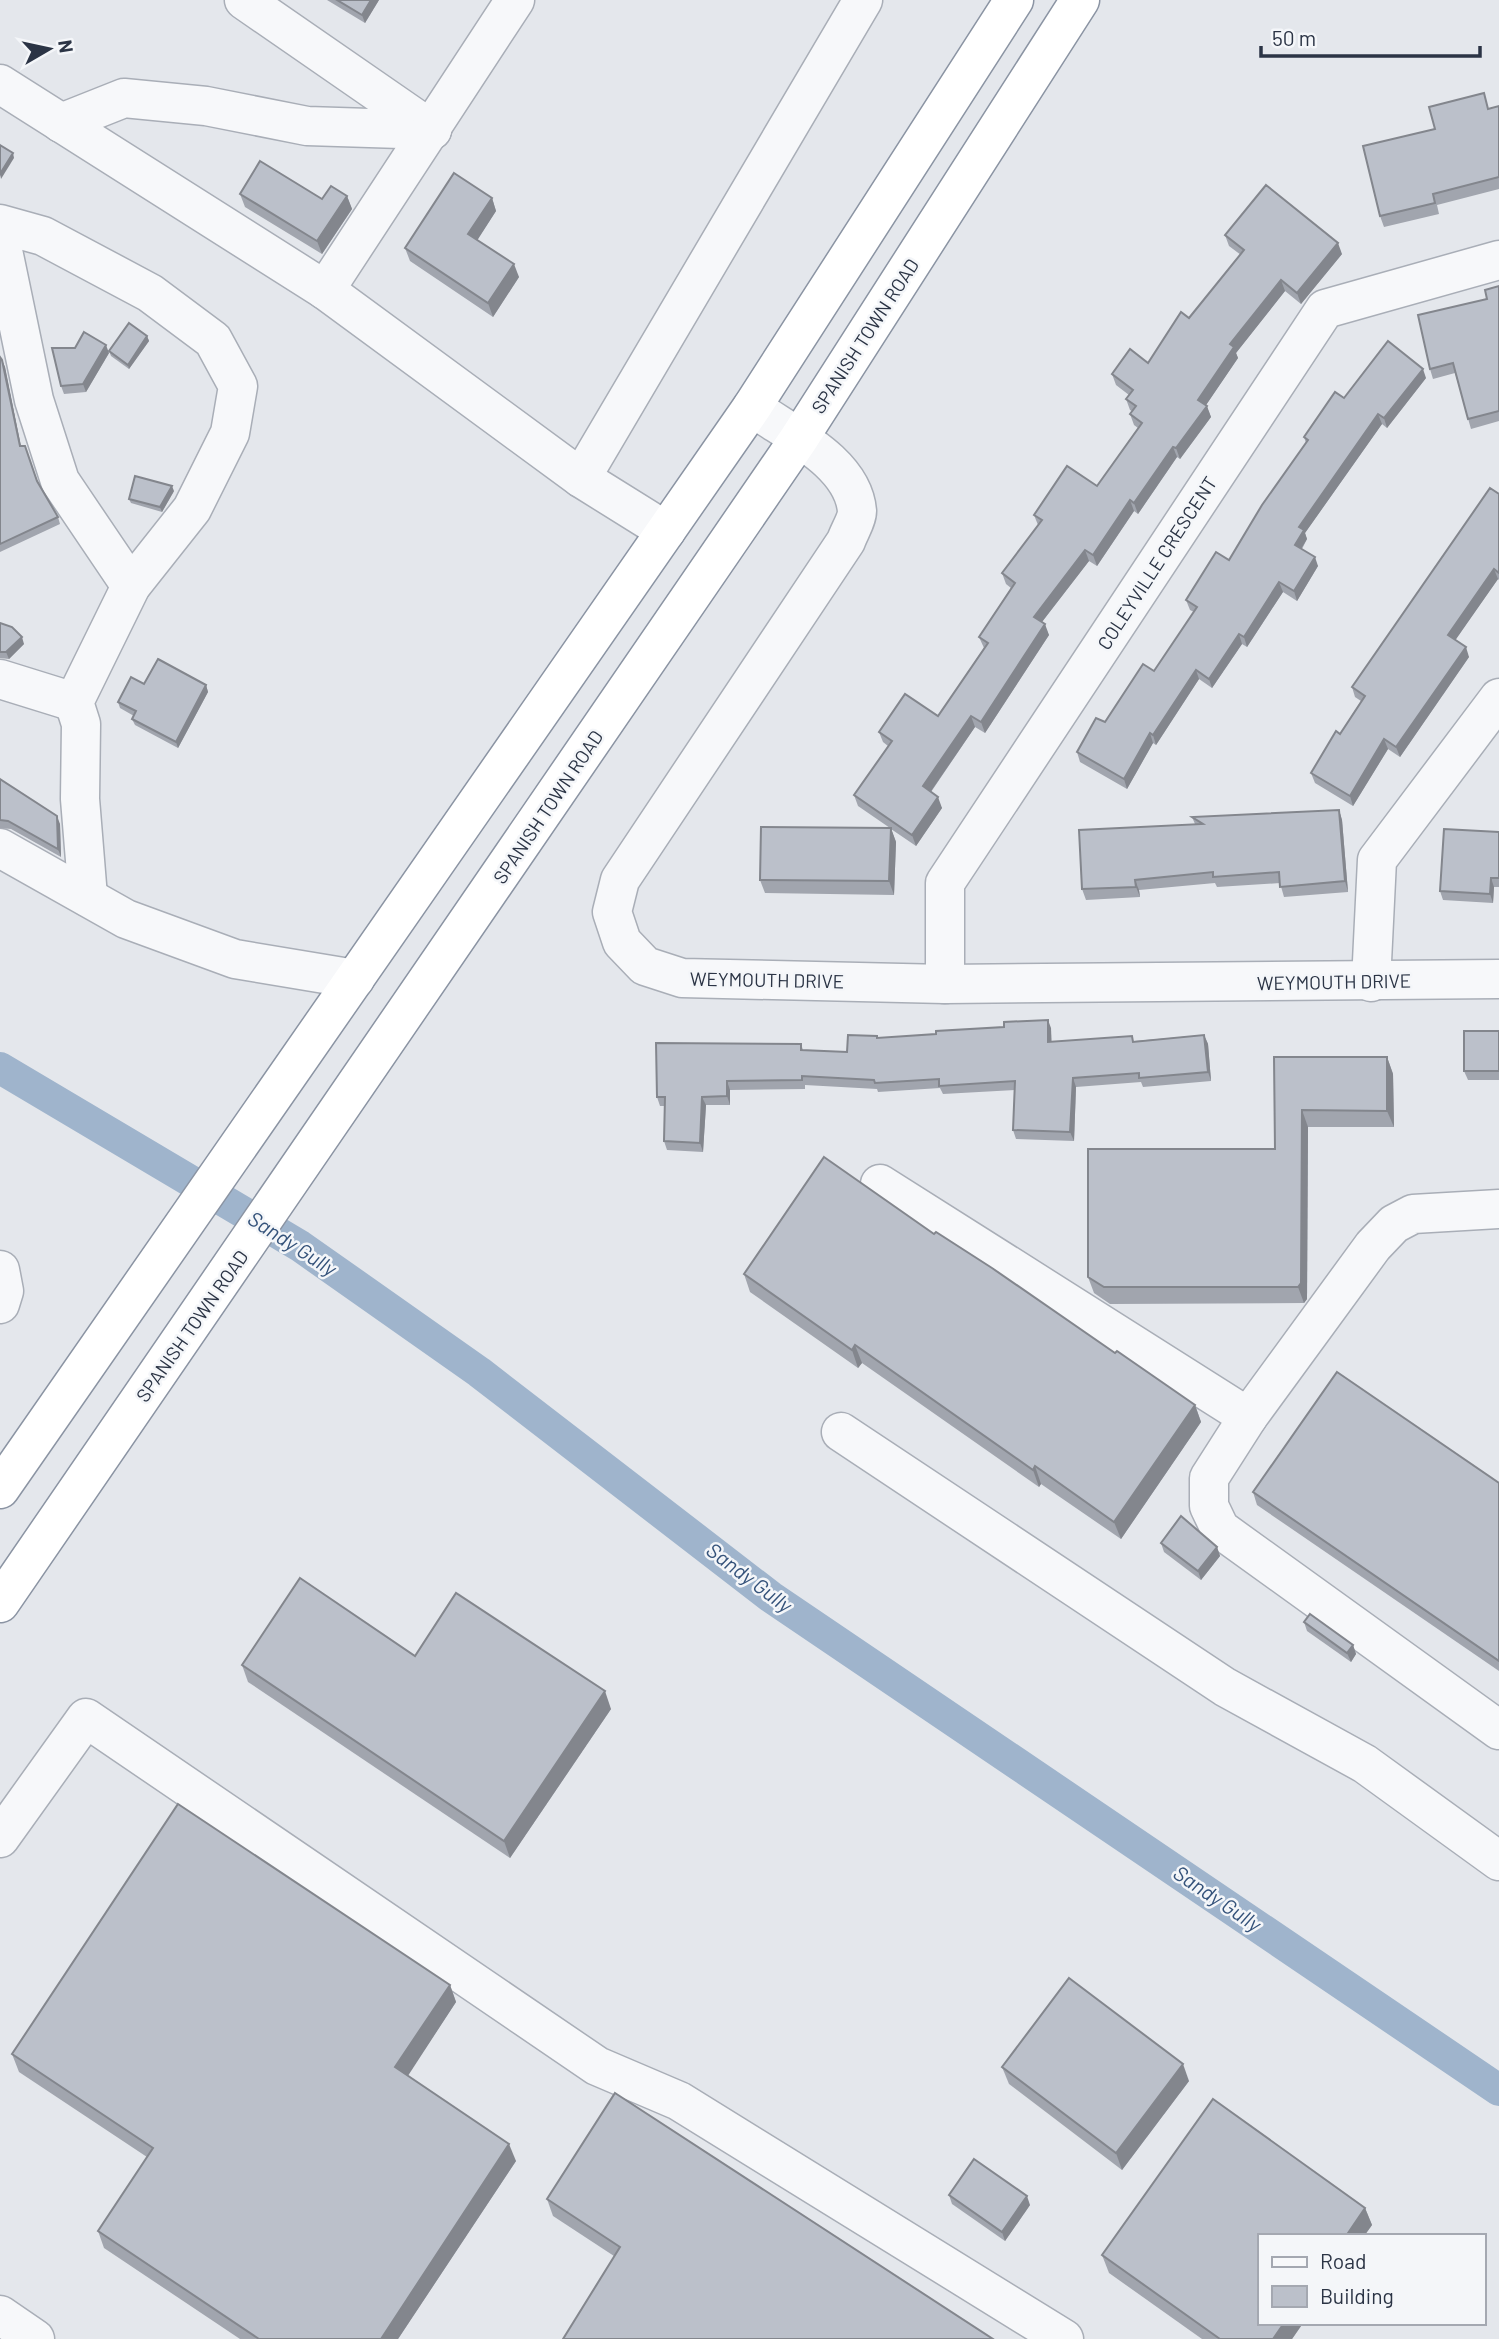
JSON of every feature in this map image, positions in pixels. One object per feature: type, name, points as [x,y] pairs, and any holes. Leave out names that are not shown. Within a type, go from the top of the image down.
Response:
[{"type":"highway","name":"SPANISH TOWN ROAD","points":[[0,1602],[389,1040],[798,440],[1080,0]]},
{"type":"highway","points":[[0,1489],[752,407],[1002,4]]},
{"type":"street","points":[[325,290],[516,0]]},
{"type":"street","points":[[581,478],[863,0]]},
{"type":"street","points":[[258,4],[432,131]]},
{"type":"street","points":[[0,84],[325,290],[581,478],[666,531]]},
{"type":"street","points":[[61,122],[124,98],[206,106],[307,126],[432,131]]},
{"type":"street","points":[[0,224],[43,236],[150,293],[213,340],[239,386],[230,433],[192,509],[131,586],[75,702],[80,724],[80,799],[88,897]]},
{"type":"street","points":[[0,236],[34,400],[60,481],[131,586]]},
{"type":"street","name":"COLEYVILLE CRESCENT","points":[[945,984],[945,883],[1325,309],[1499,260]]},
{"type":"street","name":"WEYMOUTH DRIVE","points":[[752,407],[831,460],[850,483],[857,513],[846,541],[620,880],[612,912],[622,942],[645,966],[682,978],[945,984],[1499,979]]},
{"type":"street","points":[[0,679],[75,702]]},
{"type":"street","points":[[1371,982],[1377,860],[1499,698]]},
{"type":"street","points":[[0,848],[126,919],[235,959],[355,979]]},
{"type":"street","points":[[880,1184],[1248,1417]]},
{"type":"street","points":[[1499,1209],[1413,1214],[1394,1224],[1373,1245],[1248,1417],[1209,1478],[1209,1506],[1220,1529],[1499,1730]]},
{"type":"street","points":[[0,1270],[4,1291],[0,1304]]},
{"type":"street","points":[[841,1432],[1225,1687],[1365,1764],[1499,1861]]},
{"type":"street","points":[[0,1838],[86,1718],[597,2066],[679,2101],[1064,2339]]},
{"type":"street","points":[[0,2315],[35,2339]]},
{"type":"building","points":[[337,0],[371,0],[362,15]]},
{"type":"building","points":[[1484,93],[1488,109],[1499,106],[1499,177],[1433,194],[1435,203],[1380,216],[1363,146],[1435,129],[1429,107]]},
{"type":"building","points":[[0,145],[13,153],[0,174]]},
{"type":"building","points":[[260,161],[322,199],[331,186],[347,196],[317,241],[240,194]]},
{"type":"building","points":[[454,173],[492,198],[468,234],[514,264],[488,303],[405,248]]},
{"type":"building","points":[[1266,185],[1338,243],[1297,293],[1281,280],[1230,344],[1234,347],[1198,400],[1207,406],[1176,448],[1173,447],[1134,503],[1130,500],[1093,555],[1085,550],[1034,617],[1045,624],[981,722],[971,716],[923,786],[938,797],[912,835],[854,795],[892,741],[879,732],[905,694],[938,716],[988,643],[979,637],[1015,583],[1002,573],[1042,520],[1034,515],[1067,466],[1097,486],[1142,423],[1130,414],[1136,406],[1126,399],[1133,390],[1112,374],[1130,349],[1148,363],[1181,312],[1189,318],[1244,250],[1225,235]]},
{"type":"building","points":[[1499,286],[1499,411],[1468,419],[1453,363],[1430,369],[1418,315],[1487,299],[1485,290]]},
{"type":"building","points":[[129,323],[147,336],[128,365],[109,351]]},
{"type":"building","points":[[84,332],[106,345],[83,384],[61,386],[52,348],[75,348]]},
{"type":"building","points":[[1388,341],[1423,369],[1384,418],[1378,414],[1299,527],[1304,530],[1295,545],[1315,557],[1294,591],[1279,582],[1244,637],[1239,634],[1209,679],[1196,670],[1153,735],[1150,733],[1124,779],[1077,752],[1096,718],[1105,722],[1143,664],[1154,671],[1197,607],[1186,600],[1216,552],[1229,560],[1262,505],[1308,440],[1304,437],[1335,392],[1344,398]]},
{"type":"building","points":[[0,357],[20,446],[25,446],[37,481],[58,517],[0,544]]},
{"type":"building","points":[[135,476],[172,486],[160,507],[129,499]]},
{"type":"building","points":[[1490,488],[1499,494],[1499,573],[1494,569],[1448,635],[1466,647],[1396,747],[1384,739],[1350,796],[1311,773],[1336,731],[1340,734],[1365,696],[1352,687]]},
{"type":"building","points":[[0,623],[12,627],[22,637],[6,652],[0,652]]},
{"type":"building","points":[[158,659],[206,685],[176,742],[132,719],[136,711],[118,702],[131,677],[144,684]]},
{"type":"building","points":[[0,779],[57,816],[58,849],[8,821],[0,820]]},
{"type":"building","points":[[1339,810],[1345,881],[1280,887],[1279,872],[1213,877],[1213,872],[1135,880],[1136,887],[1082,889],[1079,830],[1203,824],[1192,817]]},
{"type":"building","points":[[761,827],[891,828],[889,881],[760,880]]},
{"type":"building","points":[[1444,829],[1499,832],[1499,878],[1491,878],[1490,894],[1440,891]]},
{"type":"building","points":[[1048,1020],[1048,1042],[1132,1036],[1133,1042],[1204,1035],[1208,1072],[1139,1078],[1139,1073],[1073,1078],[1070,1132],[1013,1130],[1015,1081],[939,1086],[939,1079],[875,1083],[874,1080],[802,1076],[802,1080],[727,1081],[727,1096],[702,1097],[700,1143],[664,1141],[665,1097],[657,1097],[656,1043],[801,1044],[801,1050],[847,1052],[848,1035],[877,1038],[936,1034],[936,1031],[1004,1027],[1004,1022]]},
{"type":"building","points":[[1464,1031],[1499,1031],[1499,1071],[1464,1071]]},
{"type":"building","points":[[1274,1057],[1387,1057],[1387,1111],[1302,1110],[1301,1283],[1298,1287],[1104,1287],[1088,1277],[1088,1149],[1275,1149]]},
{"type":"building","points":[[824,1157],[934,1234],[936,1232],[992,1268],[1195,1405],[1114,1522],[1035,1466],[1033,1470],[855,1345],[852,1350],[744,1274]]},
{"type":"building","points":[[1337,1372],[1499,1483],[1499,1661],[1253,1492]]},
{"type":"building","points":[[1181,1516],[1217,1547],[1198,1571],[1161,1543]]},
{"type":"building","points":[[300,1578],[415,1656],[456,1593],[605,1691],[504,1841],[242,1665]]},
{"type":"building","points":[[1310,1614],[1353,1645],[1347,1653],[1304,1622]]},
{"type":"building","points":[[178,1804],[450,1985],[395,2067],[509,2144],[381,2339],[259,2339],[98,2231],[153,2148],[12,2054]]},
{"type":"building","points":[[1069,1978],[1183,2064],[1116,2153],[1002,2067]]},
{"type":"building","points":[[615,2093],[993,2339],[563,2339],[620,2247],[547,2199]]},
{"type":"building","points":[[1213,2099],[1365,2208],[1347,2234],[1258,2234],[1258,2325],[1283,2325],[1273,2339],[1220,2339],[1102,2255]]},
{"type":"building","points":[[974,2159],[1027,2196],[1002,2232],[949,2195]]},
{"type":"waterway","name":"Sandy Gully","points":[[0,1068],[300,1246],[479,1372],[771,1597],[1499,2090]]}]
